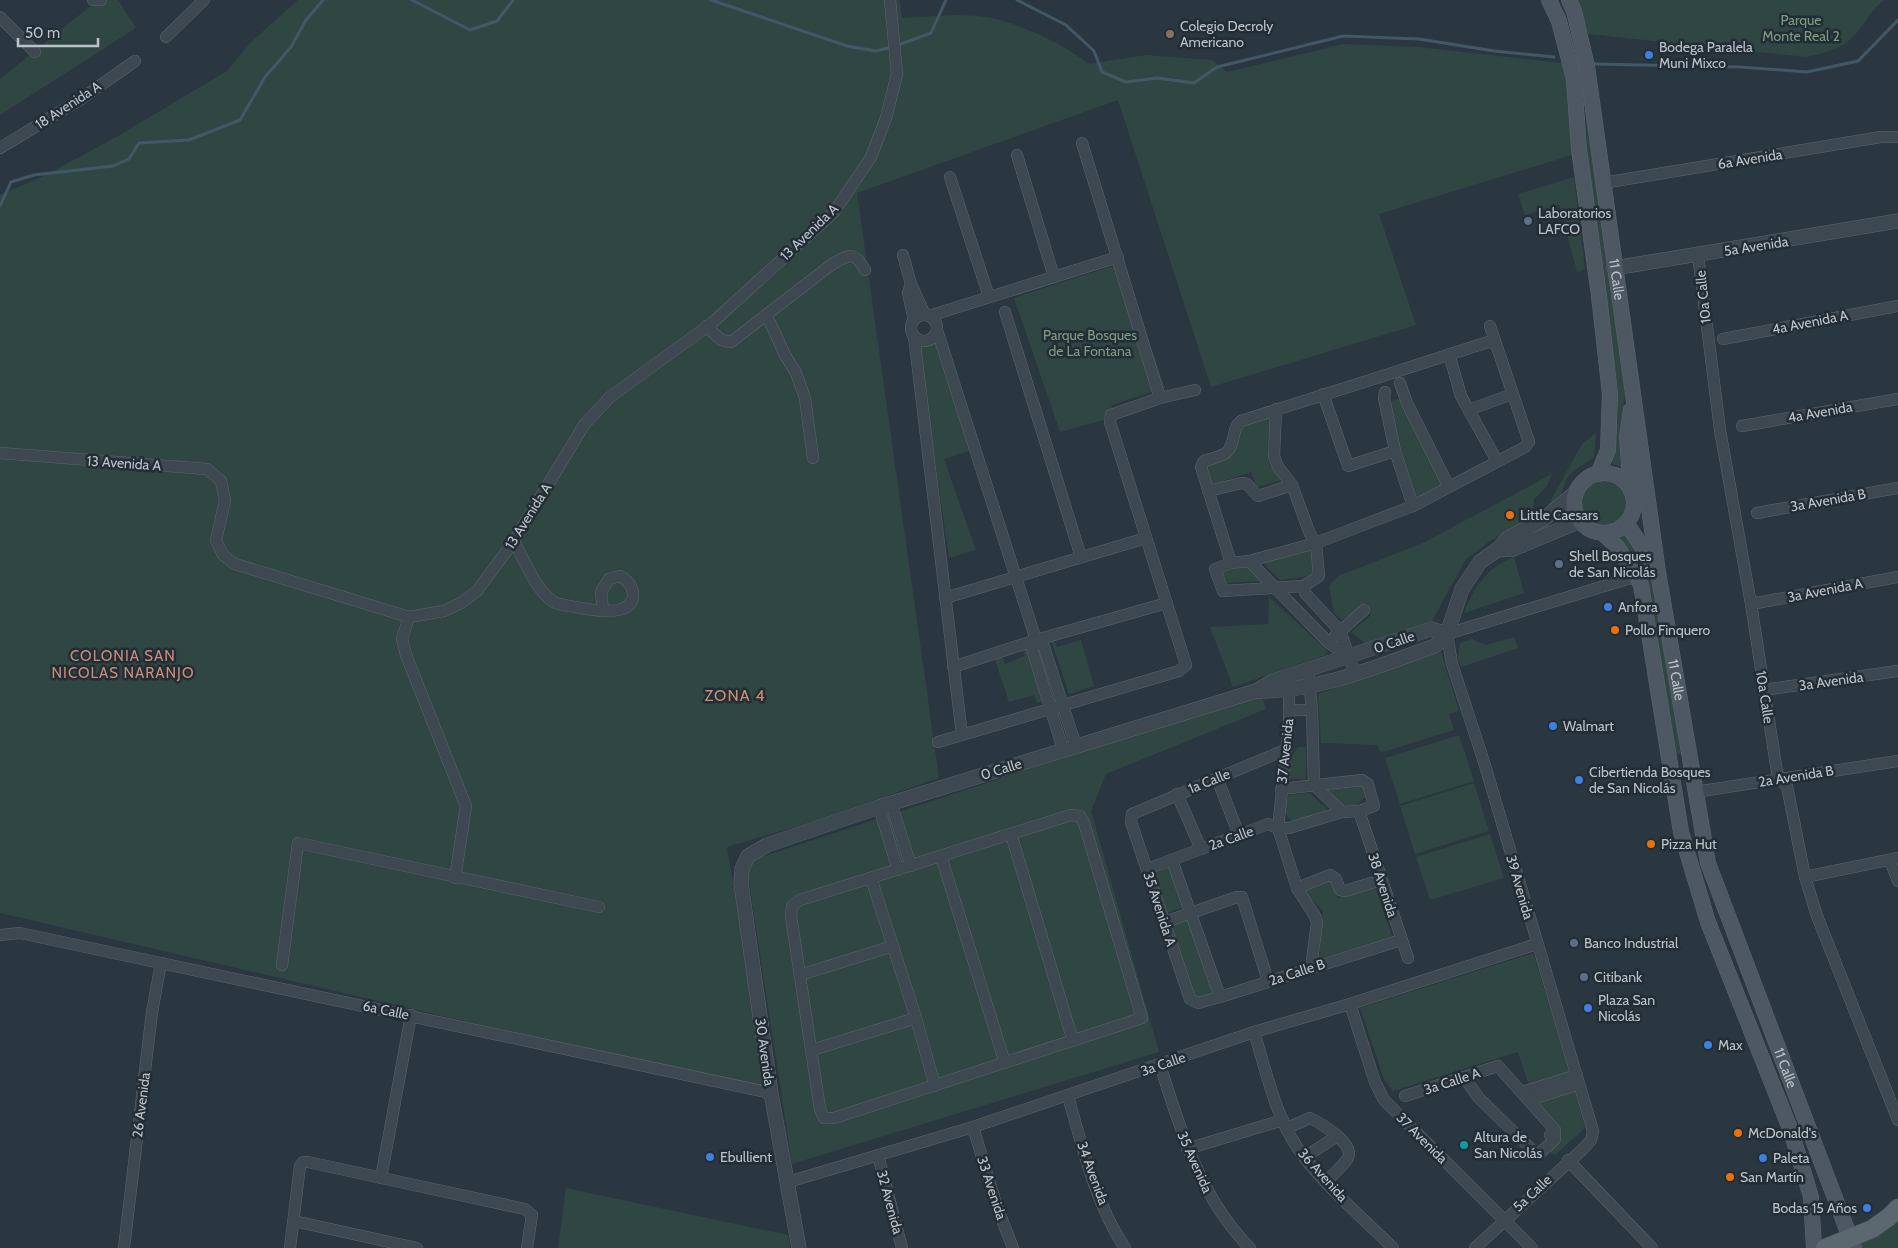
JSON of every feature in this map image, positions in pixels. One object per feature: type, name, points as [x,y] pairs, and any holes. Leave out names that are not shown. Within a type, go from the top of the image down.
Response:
[{"type":"main road","name":"11 Calle","points":[[1549,0],[1559,20],[1574,79],[1578,149],[1599,296],[1610,394],[1608,450],[1598,474]]},
{"type":"main road","name":"11 Calle","points":[[1568,0],[1574,11],[1587,66],[1658,572],[1708,863],[1852,1242]]},
{"type":"main road","points":[[1631,490],[1617,476],[1598,474],[1584,481],[1575,494],[1574,508],[1580,521],[1586,527],[1603,533],[1619,528],[1626,523],[1633,508],[1627,437],[1634,395]]},
{"type":"main road","points":[[1626,523],[1658,572]]},
{"type":"main road","name":"11 Calle","points":[[1603,533],[1618,548],[1641,585],[1681,832],[1708,922],[1791,1131],[1811,1197],[1814,1248]]},
{"type":"main road","points":[[1825,1248],[1852,1242],[1878,1226],[1898,1208]]},
{"type":"street","points":[[166,37],[204,0]]},
{"type":"street","name":"13 Avenida A","points":[[0,453],[207,469],[221,481],[225,501],[216,540],[223,555],[235,564],[409,616],[444,611],[462,603],[477,591],[514,542],[584,425],[610,397],[706,326],[834,212],[871,157],[886,118],[897,74],[890,0]]},
{"type":"street","points":[[0,16],[35,52]]},
{"type":"street","name":"18 Avenida A","points":[[0,148],[81,99],[135,61]]},
{"type":"street","name":"6a Avenida","points":[[1603,183],[1881,137],[1898,137]]},
{"type":"street","points":[[1082,143],[1160,398]]},
{"type":"street","points":[[1016,155],[1054,277]]},
{"type":"street","points":[[950,177],[989,298]]},
{"type":"street","name":"5a Avenida","points":[[1614,268],[1898,221]]},
{"type":"street","points":[[903,255],[911,284],[927,315],[936,322],[1036,640],[1044,647],[1062,705],[1070,748]]},
{"type":"street","name":"10a Calle","points":[[1698,255],[1720,430],[1751,604],[1778,778],[1784,782],[1788,792],[1805,877],[1817,916],[1898,1120]]},
{"type":"street","points":[[706,326],[720,340],[731,342],[845,256],[859,258],[865,270]]},
{"type":"street","points":[[914,320],[1118,257]]},
{"type":"street","points":[[911,284],[908,293],[914,320],[911,328],[914,336],[962,735]]},
{"type":"street","name":"4a Avenida A","points":[[1723,339],[1898,306]]},
{"type":"street","points":[[1005,312],[1081,557]]},
{"type":"street","points":[[767,316],[785,355],[796,373],[805,398],[813,458]]},
{"type":"street","points":[[1276,410],[1274,456],[1278,467],[1292,485],[1310,534],[1316,543],[1319,576],[1304,586],[1223,591],[1216,569],[1231,563],[1249,561],[1316,543],[1413,506],[1524,447],[1529,442],[1498,349],[1494,343],[1490,326]]},
{"type":"street","points":[[914,336],[921,341],[929,340],[937,330]]},
{"type":"street","points":[[1231,563],[1201,467],[1204,461],[1226,453],[1230,448],[1236,424],[1240,421],[1366,380],[1390,381],[1411,367],[1488,342],[1494,343]]},
{"type":"street","points":[[1449,354],[1461,396],[1497,461]]},
{"type":"street","points":[[1390,381],[1384,398],[1394,451],[1413,506]]},
{"type":"street","points":[[1390,381],[1407,403],[1449,487]]},
{"type":"street","points":[[938,742],[1179,671],[1186,665],[1110,422],[1110,415],[1160,398],[1195,390]]},
{"type":"street","points":[[1323,394],[1348,466],[1394,451]]},
{"type":"street","points":[[1469,410],[1512,394]]},
{"type":"street","name":"4a Avenida","points":[[1742,426],[1898,399]]},
{"type":"street","points":[[1208,491],[1242,483],[1258,496],[1292,485]]},
{"type":"street","name":"3a Avenida B","points":[[1757,513],[1898,488]]},
{"type":"street","points":[[1447,634],[1462,588],[1480,562],[1497,550],[1508,538],[1544,519],[1575,494]]},
{"type":"street","points":[[1497,550],[1513,549],[1580,521]]},
{"type":"street","points":[[945,598],[1146,538]]},
{"type":"street","points":[[514,542],[548,600],[559,604],[603,610]]},
{"type":"street","points":[[1249,561],[1328,642],[1349,657]]},
{"type":"street","name":"0 Calle","points":[[748,856],[767,845],[885,805],[1256,691],[1273,681],[1310,686],[1435,646],[1447,634],[1637,576]]},
{"type":"street","name":"3a Avenida A","points":[[1751,604],[1898,576]]},
{"type":"street","points":[[1304,586],[1305,593],[1340,631],[1354,673]]},
{"type":"street","points":[[953,668],[1036,640],[1167,603]]},
{"type":"street","points":[[1328,642],[1364,610]]},
{"type":"street","points":[[1311,625],[1322,612]]},
{"type":"street","points":[[409,616],[402,639],[406,655],[466,806],[455,878]]},
{"type":"street","name":"0 Calle","points":[[1289,683],[1308,670],[1431,629],[1447,634]]},
{"type":"street","name":"39 Avenida","points":[[1447,634],[1452,664],[1484,762],[1578,1080],[1592,1131],[1590,1140]]},
{"type":"street","points":[[1036,640],[1032,649],[1050,710],[1070,748]]},
{"type":"street","points":[[1308,670],[1312,710],[1314,785],[1342,812]]},
{"type":"street","name":"3a Avenida","points":[[1764,690],[1898,671]]},
{"type":"street","name":"37 Avenida","points":[[1289,683],[1289,710],[1278,828],[1297,888],[1315,916],[1316,923],[1311,967]]},
{"type":"street","points":[[1289,710],[1312,710]]},
{"type":"street","name":"1a Calle","points":[[1132,814],[1285,750]]},
{"type":"street","name":"2a Avenida B","points":[[1695,792],[1898,760]]},
{"type":"street","points":[[1217,778],[1239,835]]},
{"type":"street","name":"2a Calle","points":[[1147,869],[1268,824],[1278,828],[1289,828],[1342,812],[1359,812],[1374,806],[1366,781],[1314,785]]},
{"type":"street","points":[[1281,789],[1314,785]]},
{"type":"street","points":[[1177,794],[1201,849]]},
{"type":"street","points":[[885,805],[904,842],[911,866]]},
{"type":"street","points":[[885,805],[891,845],[898,870]]},
{"type":"street","name":"38 Avenida","points":[[1359,812],[1408,958]]},
{"type":"street","name":"35 Avenida A","points":[[1132,814],[1131,822],[1190,999],[1194,1003]]},
{"type":"street","points":[[1071,815],[1080,816],[1084,823],[1142,1011],[1142,1018],[834,1118],[824,1118],[820,1109],[791,916],[792,906],[800,900],[941,856],[1071,815]]},
{"type":"street","points":[[1011,834],[1073,1041]]},
{"type":"street","points":[[891,845],[904,842]]},
{"type":"street","points":[[282,965],[298,843],[455,878],[599,907]]},
{"type":"street","name":"30 Avenida","points":[[748,856],[742,869],[741,883],[771,1093],[799,1248]]},
{"type":"street","points":[[941,856],[1005,1063]]},
{"type":"street","points":[[1805,877],[1894,859],[1898,881]]},
{"type":"street","points":[[1172,860],[1220,997]]},
{"type":"street","points":[[1297,888],[1330,875],[1336,879],[1340,890],[1345,891],[1381,880]]},
{"type":"street","points":[[871,878],[916,1018],[935,1086]]},
{"type":"street","points":[[1165,922],[1242,897],[1268,981]]},
{"type":"street","name":"6a Calle","points":[[0,935],[20,933],[771,1093]]},
{"type":"street","name":"2a Calle B","points":[[1194,1003],[1220,997],[1401,940]]},
{"type":"street","name":"3a Calle","points":[[788,1182],[973,1127],[1254,1032],[1350,1004],[1537,944]]},
{"type":"street","points":[[800,975],[893,946]]},
{"type":"street","name":"26 Avenida","points":[[124,1248],[152,1012],[161,963]]},
{"type":"street","name":"37 Avenida","points":[[1350,1004],[1375,1082],[1384,1100],[1532,1248]]},
{"type":"street","points":[[381,1178],[411,1015]]},
{"type":"street","points":[[812,1050],[916,1018]]},
{"type":"street","name":"36 Avenida","points":[[1254,1032],[1285,1124],[1305,1157],[1326,1181],[1393,1248]]},
{"type":"street","name":"35 Avenida","points":[[1160,1065],[1187,1149],[1211,1198],[1235,1233],[1250,1248]]},
{"type":"street","name":"3a Calle A","points":[[1405,1096],[1498,1066],[1525,1096]]},
{"type":"street","points":[[1464,1077],[1478,1097],[1536,1154],[1539,1154],[1555,1139],[1525,1096],[1578,1080]]},
{"type":"street","name":"34 Avenida","points":[[1068,1096],[1089,1168],[1118,1237],[1125,1248]]},
{"type":"street","points":[[1187,1149],[1310,1118],[1323,1124],[1337,1136],[1349,1151],[1348,1157],[1326,1181]]},
{"type":"street","name":"33 Avenida","points":[[973,1127],[997,1208],[1013,1248]]},
{"type":"street","points":[[1305,1157],[1337,1136]]},
{"type":"street","name":"5a Calle","points":[[1475,1248],[1590,1140]]},
{"type":"street","name":"32 Avenida","points":[[878,1155],[902,1248]]},
{"type":"street","points":[[1568,1160],[1652,1248]]},
{"type":"street","points":[[290,1248],[300,1166],[303,1162],[530,1211],[532,1215],[527,1248]]},
{"type":"street","points":[[294,1221],[417,1248]]},
{"type":"green space","points":[[98,0],[118,0],[136,28],[0,115],[0,79]]},
{"type":"green space","points":[[298,0],[899,0],[902,18],[966,15],[991,18],[1015,25],[1059,44],[1089,64],[1146,55],[1212,60],[1227,72],[1344,44],[1418,47],[1562,63],[1569,87],[1572,155],[1379,214],[1416,325],[1211,387],[1118,100],[857,193],[939,778],[815,821],[727,847],[769,1092],[0,913],[0,195],[48,174],[118,136],[227,71],[251,42]]},
{"type":"green space","name":"Parque Monte Real 2","points":[[1574,0],[1885,0],[1848,41],[1829,51],[1807,57],[1588,34]]},
{"type":"green space","points":[[1584,90],[1625,393],[1622,437],[1624,469],[1612,463],[1617,392],[1589,174]]},
{"type":"green space","points":[[1574,177],[1585,269],[1577,272],[1559,205],[1525,215],[1518,194]]},
{"type":"green space","name":"Parque Bosques de La Fontana","points":[[1122,263],[1165,388],[1111,405],[1115,417],[1060,432],[1014,298]]},
{"type":"green space","points":[[935,339],[972,450],[944,459],[976,550],[949,558],[918,343],[927,344]]},
{"type":"green space","points":[[1396,399],[1401,400],[1415,432],[1443,485],[1416,498],[1399,449],[1390,402]]},
{"type":"green space","points":[[1273,411],[1267,450],[1271,467],[1285,479],[1257,487],[1251,472],[1212,485],[1205,463],[1232,454],[1246,421]]},
{"type":"green space","points":[[1596,433],[1594,457],[1567,478],[1560,497],[1547,507],[1582,444]]},
{"type":"green space","points":[[1552,474],[1547,486],[1534,499],[1532,520],[1490,541],[1466,559],[1432,621],[1366,644],[1351,632],[1371,615],[1367,603],[1342,620],[1334,613],[1329,586],[1338,576],[1423,543]]},
{"type":"green space","points":[[1603,479],[1612,481],[1620,486],[1625,494],[1627,503],[1625,512],[1620,520],[1612,525],[1603,527],[1594,525],[1586,520],[1581,512],[1579,503],[1581,494],[1586,486],[1594,481]]},
{"type":"green space","points":[[1623,532],[1649,564],[1682,754],[1672,754],[1647,584],[1642,567],[1618,536]]},
{"type":"green space","points":[[1310,547],[1316,567],[1310,576],[1280,580],[1261,561]]},
{"type":"green space","points":[[1514,557],[1524,593],[1464,613],[1477,586],[1489,572],[1496,566]]},
{"type":"green space","points":[[1248,565],[1264,581],[1223,583],[1220,572]]},
{"type":"green space","points":[[1269,597],[1327,650],[1325,655],[1233,687],[1210,627],[1268,624]]},
{"type":"green space","points":[[1514,637],[1518,648],[1461,667],[1458,658],[1460,643],[1472,639],[1486,645]]},
{"type":"green space","points":[[1054,639],[1057,647],[1081,640],[1094,686],[1069,694],[1051,640]]},
{"type":"green space","points":[[1027,646],[1043,701],[1037,703],[1034,695],[1009,702],[994,657],[1002,654],[1005,664],[1025,656],[1022,647]]},
{"type":"green space","points":[[1441,652],[1459,711],[1449,714],[1454,730],[1380,753],[1378,745],[1321,743],[1318,694]]},
{"type":"green space","points":[[1261,693],[1266,709],[1106,774],[1091,811],[1159,1052],[792,1164],[746,862]]},
{"type":"green space","points":[[1459,735],[1474,781],[1400,804],[1385,758]]},
{"type":"green space","points":[[1298,747],[1306,747],[1306,779],[1288,779],[1288,762]]},
{"type":"green space","points":[[1474,783],[1489,831],[1415,854],[1400,806]]},
{"type":"green space","points":[[1362,785],[1368,794],[1356,806],[1343,807],[1325,791],[1328,787]]},
{"type":"green space","points":[[1309,793],[1326,808],[1327,812],[1294,821],[1290,819],[1286,813],[1286,802],[1289,795]]},
{"type":"green space","points":[[1490,834],[1504,878],[1430,900],[1416,857]]},
{"type":"green space","points":[[1169,863],[1184,907],[1167,913],[1154,870]]},
{"type":"green space","points":[[1331,881],[1337,898],[1376,887],[1392,936],[1319,959],[1323,911],[1303,890]]},
{"type":"green space","points":[[1188,916],[1213,993],[1192,1000],[1168,923]]},
{"type":"green space","points":[[1533,953],[1570,1071],[1528,1083],[1518,1052],[1393,1091],[1384,1079],[1360,1008]]},
{"type":"green space","points":[[1574,1089],[1585,1128],[1555,1155],[1548,1151],[1556,1142],[1539,1105],[1540,1099]]},
{"type":"green space","points":[[566,1188],[788,1235],[790,1248],[558,1248]]},
{"type":"green space","points":[[1898,1219],[1898,1248],[1861,1248],[1859,1244],[1889,1229]]},
{"type":"waterway","points":[[0,206],[11,182],[34,175],[113,166],[129,159],[139,143],[189,140],[240,120],[265,77],[291,47],[306,20],[323,0]]},
{"type":"waterway","points":[[412,0],[470,30],[497,21],[513,0]]},
{"type":"waterway","points":[[711,0],[847,46],[876,51],[892,47]]},
{"type":"waterway","points":[[898,45],[931,33],[946,0]]},
{"type":"waterway","points":[[1017,0],[1066,25],[1094,51],[1102,72],[1126,82],[1157,78],[1194,83],[1217,67],[1343,36],[1419,39],[1494,51],[1554,57]]},
{"type":"waterway","points":[[1594,64],[1740,67],[1807,72],[1858,61],[1898,20]]},
{"type":"place","name":"Colegio Decroly Americano","points":[[1170,34]]},
{"type":"place","name":"Bodega Paralela Muni Mixco","points":[[1649,55]]},
{"type":"place","name":"Laboratorios LAFCO","points":[[1528,221]]},
{"type":"place","name":"Little Caesars","points":[[1510,515]]},
{"type":"place","name":"Shell Bosques de San Nicolás","points":[[1559,564]]},
{"type":"place","name":"Anfora","points":[[1608,607]]},
{"type":"place","name":"Pollo Finquero","points":[[1615,630]]},
{"type":"place","name":"Walmart","points":[[1553,726]]},
{"type":"place","name":"Cibertienda Bosques de San Nicolás","points":[[1579,780]]},
{"type":"place","name":"Pizza Hut","points":[[1651,844]]},
{"type":"place","name":"Banco Industrial","points":[[1574,943]]},
{"type":"place","name":"Citibank","points":[[1584,977]]},
{"type":"place","name":"Plaza San Nicolás","points":[[1588,1008]]},
{"type":"place","name":"Max","points":[[1708,1045]]},
{"type":"place","name":"McDonald's","points":[[1738,1133]]},
{"type":"place","name":"Altura de San Nicolás","points":[[1464,1145]]},
{"type":"place","name":"Ebullient","points":[[710,1157]]},
{"type":"place","name":"Paleta","points":[[1763,1158]]},
{"type":"place","name":"San Martín","points":[[1730,1177]]},
{"type":"place","name":"Bodas 15 Años","points":[[1867,1208]]},
{"type":"district","name":"COLONIA SAN NICOLAS NARANJO","points":[[123,664]]},
{"type":"district","name":"ZONA 4","points":[[735,695]]}]
